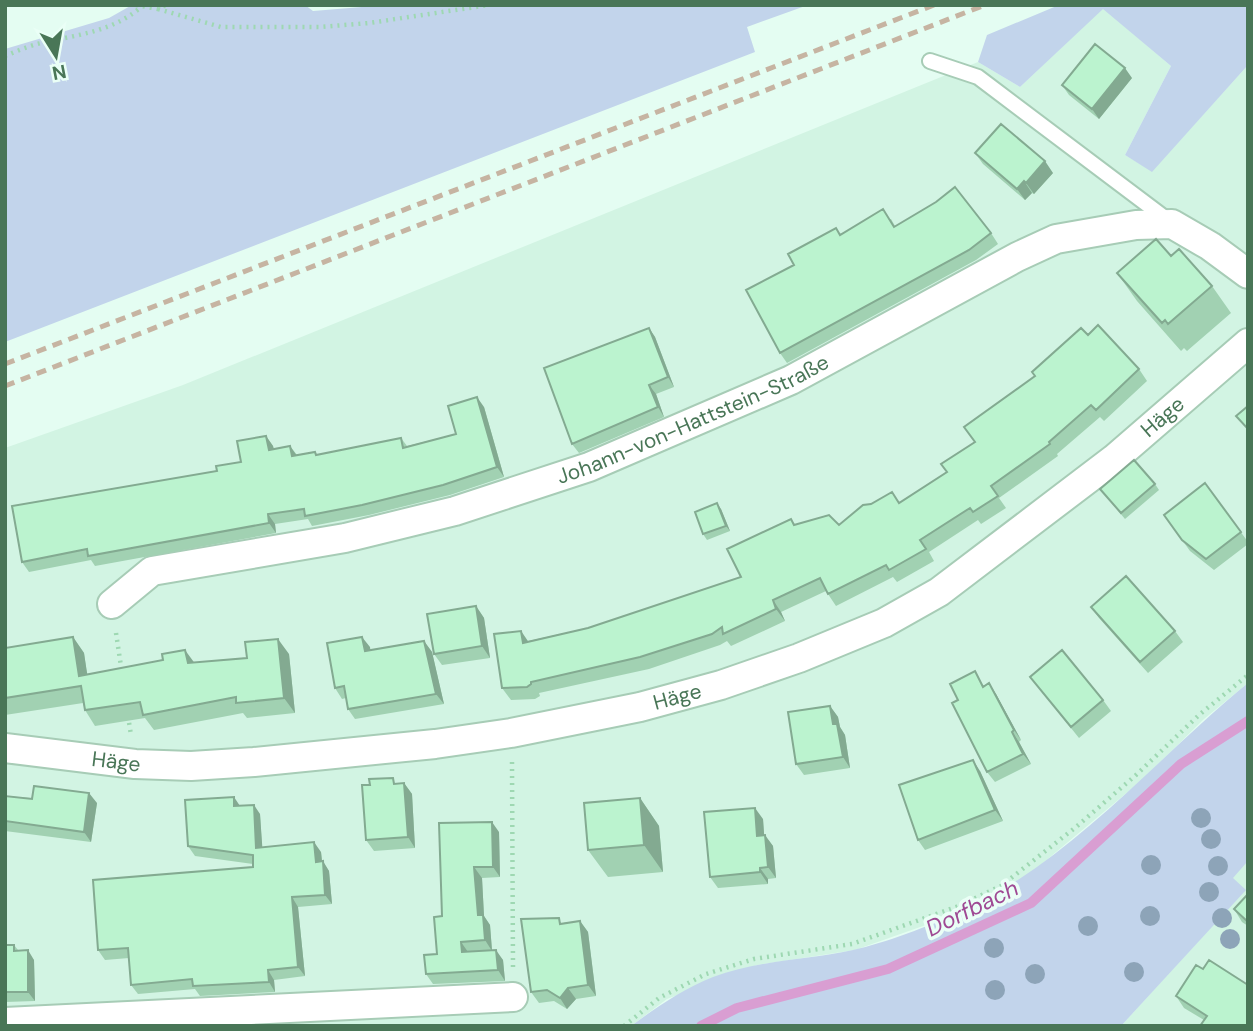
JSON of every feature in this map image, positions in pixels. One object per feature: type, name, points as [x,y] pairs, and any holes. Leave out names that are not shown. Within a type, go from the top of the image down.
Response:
[{"type":"street","points":[[1172,224],[1210,246],[1248,274]]},
{"type":"street","name":"Johann-von-Hattstein-Straße","points":[[112,604],[152,571],[357,535],[455,511],[589,467],[791,380],[1017,257],[1056,239],[1136,225],[1172,224]]},
{"type":"street","name":"Häge","points":[[5,748],[135,764],[191,766],[241,763],[435,744],[511,733],[640,707],[721,685],[799,658],[884,623],[939,592],[1114,460],[1248,342]]},
{"type":"street","points":[[6,1023],[373,1015],[513,997]]},
{"type":"lane","points":[[930,61],[978,77],[1172,224]]},
{"type":"path","points":[[158,9],[166,5]]},
{"type":"path","points":[[5,56],[34,45],[107,27],[125,20],[138,6],[221,26],[320,27],[369,23],[489,5]]},
{"type":"path","points":[[112,604],[124,685]]},
{"type":"path","points":[[624,1026],[659,998],[706,974],[754,960],[852,944],[956,907],[1001,886],[1076,827],[1199,715],[1248,675]]},
{"type":"path","points":[[127,712],[135,764]]},
{"type":"path","points":[[511,733],[513,997]]},
{"type":"shaded area","points":[[132,5],[305,5],[313,11],[386,5],[808,5],[747,27],[755,52],[5,342],[5,49],[109,18]]},
{"type":"shaded area","points":[[1059,5],[1248,5],[1248,65],[1152,172],[1125,155],[1171,66],[1103,9],[1020,87],[978,62],[987,35]]},
{"type":"shaded area","points":[[1103,8],[1171,66],[1125,155],[1152,171],[1248,65],[1248,683],[1204,719],[1142,780],[1037,868],[1002,892],[957,914],[855,950],[757,965],[667,999],[631,1026],[5,1026],[5,448],[183,385],[978,62],[1020,87]]},
{"type":"shaded area","points":[[1248,683],[1248,861],[1233,878],[1246,890],[1121,1026],[631,1026],[670,999],[713,977],[747,967],[853,950],[879,943],[958,913],[999,892],[1075,838]]},
{"type":"shaded area","points":[[1248,861],[1248,1026],[1121,1026],[1245,890],[1232,878]]},
{"type":"building","points":[[1095,44],[1125,68],[1092,109],[1062,85]]},
{"type":"building","points":[[1001,124],[1045,161],[1026,183],[1024,181],[1017,189],[975,153]]},
{"type":"building","points":[[955,187],[991,233],[969,250],[780,353],[746,290],[794,265],[788,254],[836,228],[840,235],[883,209],[894,227],[936,202]]},
{"type":"building","points":[[1156,239],[1171,256],[1179,249],[1212,286],[1168,324],[1165,320],[1162,323],[1117,273]]},
{"type":"building","points":[[1098,325],[1139,369],[1096,410],[1091,405],[1049,442],[1050,444],[991,486],[998,496],[973,512],[970,508],[920,540],[926,549],[889,570],[886,565],[828,594],[820,578],[773,600],[776,609],[723,634],[722,627],[712,634],[640,657],[531,682],[527,687],[502,688],[494,634],[521,631],[523,643],[588,628],[741,577],[727,549],[791,519],[794,525],[829,515],[839,525],[863,505],[871,504],[892,492],[899,503],[947,472],[941,464],[975,442],[964,427],[1035,376],[1032,372],[1081,328],[1088,335]]},
{"type":"building","points":[[649,328],[668,377],[649,385],[658,407],[572,444],[544,368]]},
{"type":"building","points":[[477,397],[497,467],[443,485],[362,505],[305,516],[304,509],[268,514],[269,523],[88,556],[87,549],[22,562],[12,506],[217,471],[216,466],[241,462],[237,441],[266,436],[269,450],[290,446],[292,456],[315,452],[316,455],[401,438],[403,448],[456,434],[448,406]]},
{"type":"building","points":[[1248,406],[1248,429],[1236,416]]},
{"type":"building","points":[[1134,460],[1155,484],[1121,513],[1100,489]]},
{"type":"building","points":[[1205,483],[1241,532],[1206,559],[1182,540],[1164,515]]},
{"type":"building","points":[[717,503],[726,526],[703,534],[695,512]]},
{"type":"building","points":[[1126,576],[1175,631],[1140,662],[1091,607]]},
{"type":"building","points":[[476,606],[482,646],[434,654],[427,614]]},
{"type":"building","points":[[73,637],[79,676],[163,660],[162,654],[185,650],[188,663],[247,658],[245,642],[278,639],[284,698],[236,703],[236,697],[143,715],[140,702],[85,710],[81,686],[5,698],[5,648]]},
{"type":"building","points":[[362,637],[365,651],[424,641],[436,694],[348,709],[344,686],[335,688],[327,643]]},
{"type":"building","points":[[1062,650],[1103,700],[1071,727],[1030,677]]},
{"type":"building","points":[[975,671],[983,687],[989,683],[1014,730],[1012,732],[1023,754],[987,772],[952,703],[958,700],[950,684]]},
{"type":"building","points":[[830,706],[833,724],[837,724],[843,757],[796,764],[788,712]]},
{"type":"building","points":[[973,760],[995,810],[918,840],[899,785]]},
{"type":"building","points":[[393,778],[394,784],[404,783],[408,837],[366,840],[362,785],[370,785],[369,779]]},
{"type":"building","points":[[34,786],[89,793],[84,832],[5,821],[5,796],[32,799]]},
{"type":"building","points":[[234,797],[234,806],[254,805],[256,848],[314,842],[316,862],[323,861],[325,895],[292,897],[298,967],[268,970],[269,982],[193,986],[192,979],[131,985],[128,948],[98,950],[93,880],[253,867],[253,855],[188,846],[185,800]]},
{"type":"building","points":[[640,798],[644,845],[588,850],[584,803]]},
{"type":"building","points":[[755,808],[757,836],[765,835],[768,867],[760,868],[760,872],[710,877],[704,812]]},
{"type":"building","points":[[492,822],[493,867],[474,867],[478,915],[483,915],[485,940],[461,942],[462,952],[496,950],[498,970],[426,974],[424,955],[437,954],[434,917],[442,916],[439,823]]},
{"type":"building","points":[[1248,894],[1248,922],[1234,909]]},
{"type":"building","points":[[559,918],[560,924],[580,921],[588,985],[568,988],[560,998],[547,990],[531,992],[521,919]]},
{"type":"building","points":[[5,945],[14,945],[14,951],[28,950],[28,992],[5,992]]},
{"type":"building","points":[[1209,960],[1248,985],[1248,1026],[1200,1026],[1207,1016],[1176,996],[1196,965],[1203,969]]},
{"type":"waterway","name":"Dorfbach","points":[[701,1026],[737,1008],[888,969],[1031,903],[1181,764],[1248,721]]},
{"type":"railway","points":[[5,364],[934,5]]},
{"type":"railway","points":[[5,386],[985,5]]}]
